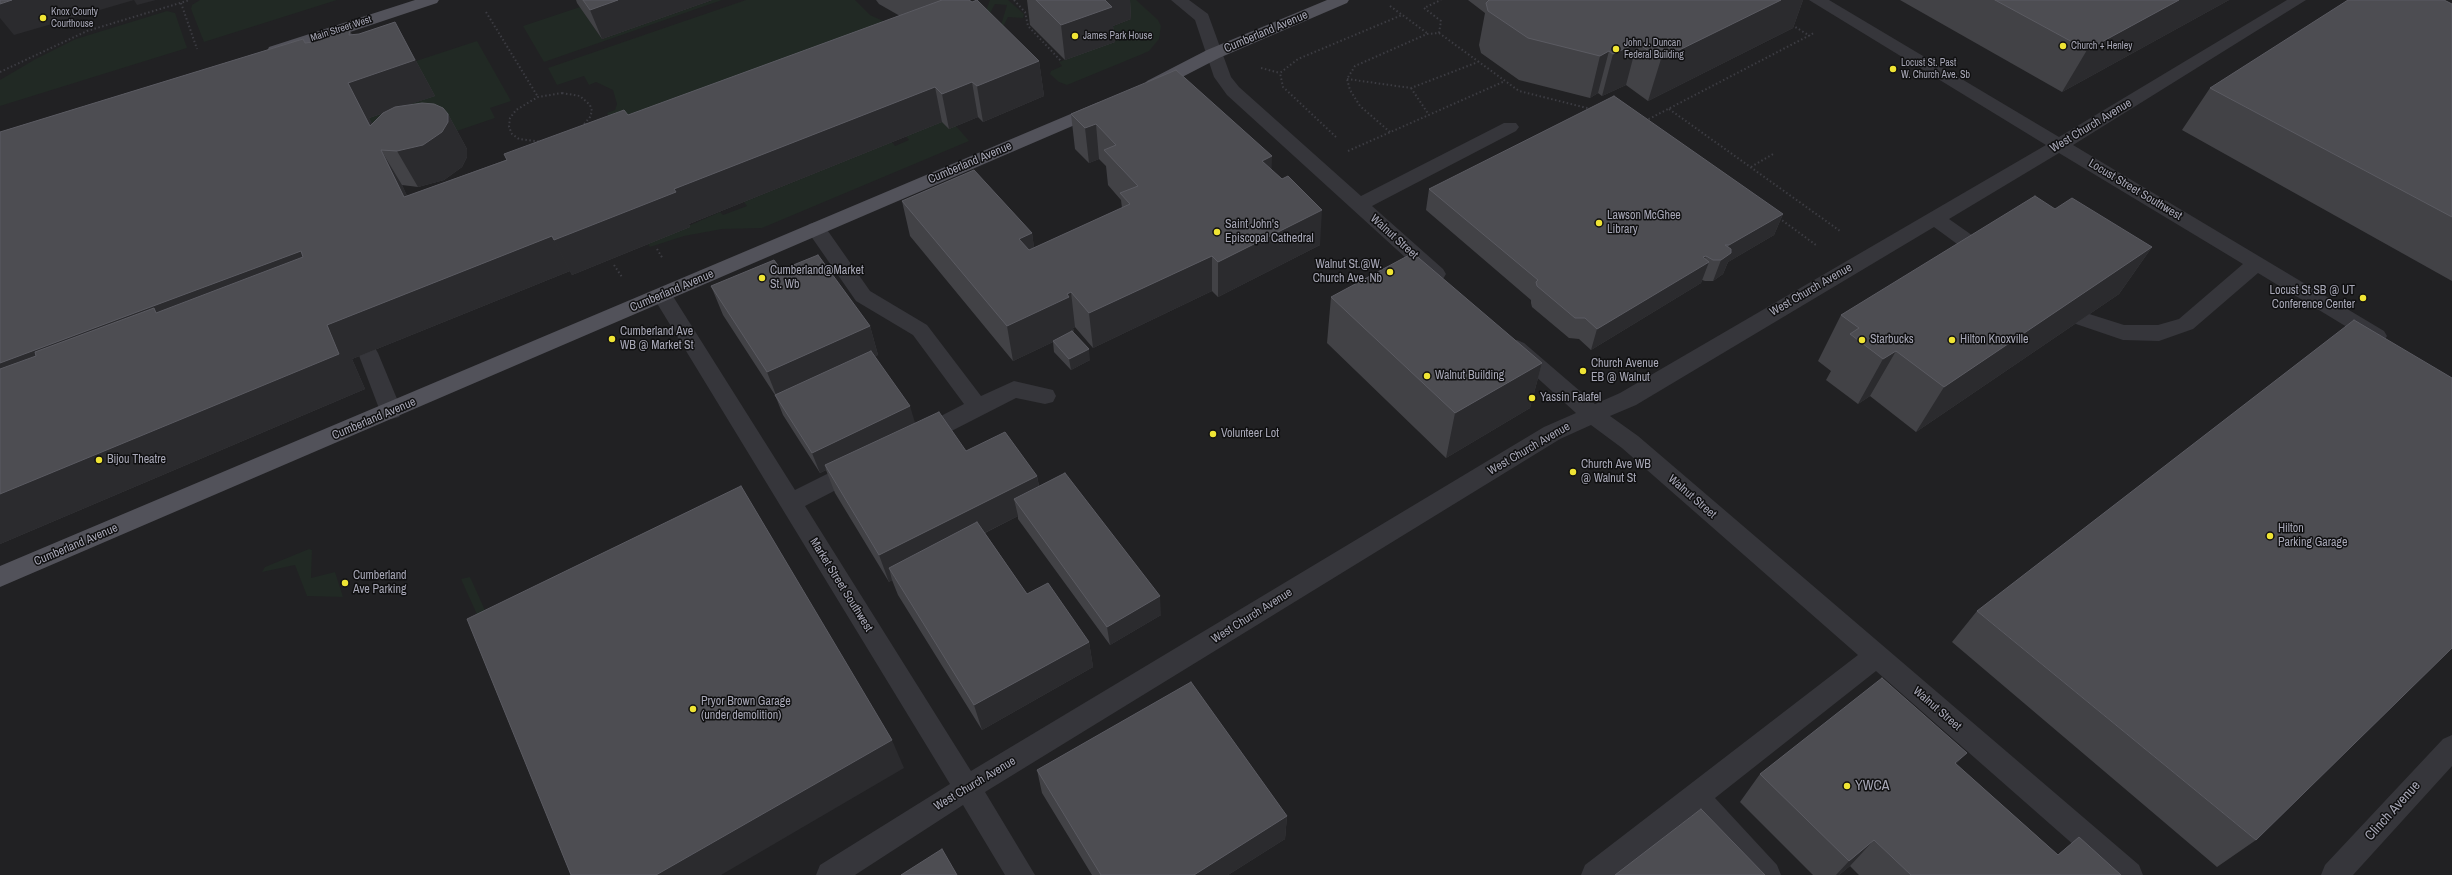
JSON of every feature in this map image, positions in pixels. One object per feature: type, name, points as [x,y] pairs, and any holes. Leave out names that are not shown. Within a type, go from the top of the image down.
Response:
[{"type":"main road","name":"Main Street West","points":[[259,56],[431,0]]},
{"type":"main road","name":"Cumberland Avenue","points":[[0,577],[1127,96],[1214,54],[1341,0]]},
{"type":"street","name":"Walnut Street","points":[[1179,0],[1202,18],[1223,77],[1233,91],[1451,288]]},
{"type":"street","name":"Locust Street Southwest","points":[[1817,0],[2392,344]]},
{"type":"street","name":"West Church Avenue","points":[[830,875],[967,788],[1552,433],[1628,398],[2060,144],[2298,0]]},
{"type":"street","points":[[1358,205],[1510,127]]},
{"type":"street","points":[[1934,218],[1986,255]]},
{"type":"street","points":[[816,229],[863,296],[920,330],[978,407]]},
{"type":"street","points":[[2083,319],[2123,332],[2159,333],[2186,324],[2257,263]]},
{"type":"street","name":"Market Street Southwest","points":[[662,295],[1021,875]]},
{"type":"street","name":"Walnut Street","points":[[1503,336],[1593,415],[1630,442],[2128,875]]},
{"type":"street","points":[[368,353],[391,411]]},
{"type":"street","points":[[902,446],[1014,389],[1045,396]]},
{"type":"street","points":[[790,503],[874,460]]},
{"type":"street","points":[[1595,875],[1876,656]]},
{"type":"street","name":"Clinch Avenue","points":[[2335,875],[2452,747]]},
{"type":"street","points":[[1696,796],[1767,875]]},
{"type":"path","points":[[0,72],[87,30],[190,0]]},
{"type":"path","points":[[1014,0],[1025,12],[1028,26],[1061,61]]},
{"type":"path","points":[[1439,33],[1441,21],[1424,8],[1441,0]]},
{"type":"path","points":[[181,2],[197,49]]},
{"type":"path","points":[[1390,6],[1427,34]]},
{"type":"path","points":[[486,12],[538,97]]},
{"type":"path","points":[[1280,73],[1298,59],[1402,15]]},
{"type":"path","points":[[1791,24],[1810,36]]},
{"type":"path","points":[[1643,122],[1820,30]]},
{"type":"path","points":[[1390,132],[1360,106],[1350,90],[1348,79],[1355,66],[1427,34],[1439,33],[1519,91],[1596,110]]},
{"type":"path","points":[[1348,79],[1411,88],[1479,62]]},
{"type":"path","points":[[1255,67],[1280,73]]},
{"type":"path","points":[[1280,73],[1280,80],[1283,87],[1317,117],[1338,140]]},
{"type":"path","points":[[1344,153],[1505,81]]},
{"type":"path","points":[[1411,88],[1429,115]]},
{"type":"path","points":[[572,94],[586,100],[592,111],[586,123],[575,132],[562,138],[544,142],[530,142],[519,139],[512,134],[509,127],[510,118],[521,107],[538,97],[572,94]]},
{"type":"path","points":[[1669,109],[1840,231]]},
{"type":"path","points":[[562,138],[566,144]]},
{"type":"path","points":[[1343,145],[1392,188]]},
{"type":"path","points":[[1751,167],[1773,154]]},
{"type":"path","points":[[1776,216],[1816,245]]},
{"type":"shaded area","points":[[0,0],[2452,0],[2452,875],[0,875]]},
{"type":"shaded area","points":[[200,0],[337,0],[204,42],[191,9],[192,5]]},
{"type":"shaded area","points":[[712,0],[722,0],[544,62],[523,26],[580,7],[602,39]]},
{"type":"shaded area","points":[[746,0],[855,0],[870,15],[892,25],[614,124],[607,113],[615,110],[617,104],[613,90],[596,82],[589,85],[584,76],[557,85],[548,68]]},
{"type":"shaded area","points":[[990,0],[1008,0],[1024,14],[1023,18],[1008,17],[1004,25],[1001,25],[1007,5],[995,4],[990,13],[986,11]]},
{"type":"shaded area","points":[[1111,0],[1136,0],[1158,20],[1161,26],[1159,39],[1149,51],[1140,55],[1067,85],[1059,82],[1050,74],[1051,71],[1062,66],[1059,62],[1120,39],[1109,28],[1131,19]]},
{"type":"shaded area","points":[[167,11],[175,13],[187,48],[0,106],[0,80],[34,60],[76,39]]},
{"type":"shaded area","points":[[477,41],[511,101],[490,108],[495,118],[451,133],[391,161],[369,118],[434,96],[416,61]]},
{"type":"shaded area","points":[[942,122],[956,126],[969,141],[762,228],[722,229],[684,236],[650,247],[648,244],[720,212],[723,215],[747,206],[744,202],[892,142],[895,146],[909,140],[906,136]]},
{"type":"shaded area","points":[[309,549],[312,550],[311,578],[335,572],[343,597],[307,596],[295,565],[262,572],[265,567]]},
{"type":"shaded area","points":[[470,577],[501,646],[493,650],[461,579]]},
{"type":"building","points":[[0,0],[12,0],[0,4]]},
{"type":"building","points":[[583,0],[618,0],[590,10]]},
{"type":"building","points":[[942,0],[969,0],[972,2],[977,0],[1039,61],[977,86],[972,82],[942,94],[935,87],[674,189],[676,192],[554,240],[552,236],[327,325],[339,354],[0,494],[0,369],[36,356],[35,352],[154,308],[156,313],[303,257],[301,251],[0,363],[0,132],[303,39],[305,43],[313,42],[315,37],[350,30],[349,35],[359,34],[395,22],[415,60],[348,83],[370,126],[383,113],[395,107],[422,103],[434,104],[443,108],[448,114],[448,122],[442,132],[423,145],[397,151],[381,150],[404,197],[507,160],[504,154],[624,110],[628,115]]},
{"type":"building","points":[[1036,0],[1105,0],[1112,7],[1061,25]]},
{"type":"building","points":[[1489,0],[1781,0],[1661,59],[1637,43],[1613,54],[1609,51],[1600,56],[1528,38],[1488,11],[1486,3]]},
{"type":"building","points":[[1995,0],[2179,0],[2087,50]]},
{"type":"building","points":[[2348,0],[2444,0],[2452,4],[2452,217],[2210,88]]},
{"type":"building","name":"Saint John's Episcopal Cathedral","points":[[1176,70],[1272,156],[1262,161],[1282,179],[1288,176],[1322,210],[1218,262],[1212,256],[1089,313],[1071,292],[1067,294],[1069,297],[1007,326],[902,201],[974,170],[1032,233],[1019,239],[1029,250],[1130,204],[1120,193],[1138,186],[1104,150],[1116,145],[1096,124],[1085,128],[1071,114]]},
{"type":"building","name":"Lawson McGhee Library","points":[[1614,96],[1783,214],[1729,245],[1725,245],[1731,249],[1731,253],[1721,260],[1713,260],[1706,256],[1703,257],[1709,262],[1597,329],[1585,318],[1575,318],[1537,286],[1536,282],[1538,280],[1429,189]]},
{"type":"building","points":[[2035,196],[2055,209],[2072,198],[2152,247],[1944,387],[1896,351],[1883,359],[1850,334],[1859,328],[1841,315]]},
{"type":"building","points":[[1413,253],[1542,363],[1455,413],[1331,297]]},
{"type":"building","points":[[818,255],[870,326],[767,372],[711,286],[774,260],[781,270]]},
{"type":"building","name":"Hilton Parking Garage","points":[[2354,320],[2452,378],[2452,648],[2256,840],[1977,611]]},
{"type":"building","points":[[1072,331],[1089,349],[1069,359],[1053,341]]},
{"type":"building","points":[[871,351],[910,406],[812,453],[775,395]]},
{"type":"building","points":[[939,412],[966,451],[1005,432],[1037,476],[879,555],[825,465]]},
{"type":"building","points":[[1065,473],[1160,596],[1107,627],[1014,499]]},
{"type":"building","name":"Pryor Brown Garage (under demolition)","points":[[741,486],[892,740],[656,875],[571,875],[467,619]]},
{"type":"building","points":[[977,522],[1027,594],[1048,583],[1089,642],[974,705],[889,568]]},
{"type":"building","name":"YWCA","points":[[1882,678],[1967,753],[1955,763],[2058,855],[2079,837],[2121,875],[1911,875],[1874,840],[1849,861],[1760,774]]},
{"type":"building","points":[[1191,682],[1287,816],[1194,875],[1101,875],[1037,770]]},
{"type":"building","points":[[1701,809],[1765,875],[1615,875]]},
{"type":"building","points":[[942,849],[957,875],[901,875]]},
{"type":"place","name":"Knox County Courthouse","points":[[43,18]]},
{"type":"place","name":"James Park House","points":[[1075,36]]},
{"type":"place","name":"Church + Henley","points":[[2063,46]]},
{"type":"place","name":"John J. Duncan Federal Building","points":[[1616,49]]},
{"type":"place","name":"Locust St. Past W. Church Ave. Sb","points":[[1893,69]]},
{"type":"place","name":"Lawson McGhee Library","points":[[1599,223]]},
{"type":"place","name":"Saint John's Episcopal Cathedral","points":[[1217,232]]},
{"type":"place","name":"Walnut St.@W. Church Ave. Nb","points":[[1390,272]]},
{"type":"place","name":"Cumberland@Market St. Wb","points":[[762,278]]},
{"type":"place","name":"Locust St SB @ UT Conference Center","points":[[2363,298]]},
{"type":"place","name":"Cumberland Ave WB @ Market St","points":[[612,339]]},
{"type":"place","name":"Starbucks","points":[[1862,340]]},
{"type":"place","name":"Hilton Knoxville","points":[[1952,340]]},
{"type":"place","name":"Church Avenue EB @ Walnut","points":[[1583,371]]},
{"type":"place","name":"Walnut Building","points":[[1427,376]]},
{"type":"place","name":"Yassin Falafel","points":[[1532,398]]},
{"type":"place","name":"Volunteer Lot","points":[[1213,434]]},
{"type":"place","name":"Bijou Theatre","points":[[99,460]]},
{"type":"place","name":"Church Ave WB @ Walnut St","points":[[1573,472]]},
{"type":"place","name":"Hilton Parking Garage","points":[[2270,536]]},
{"type":"place","name":"Cumberland Ave Parking","points":[[345,583]]},
{"type":"place","name":"Pryor Brown Garage (under demolition)","points":[[693,709]]},
{"type":"place","name":"YWCA","points":[[1847,786]]}]
